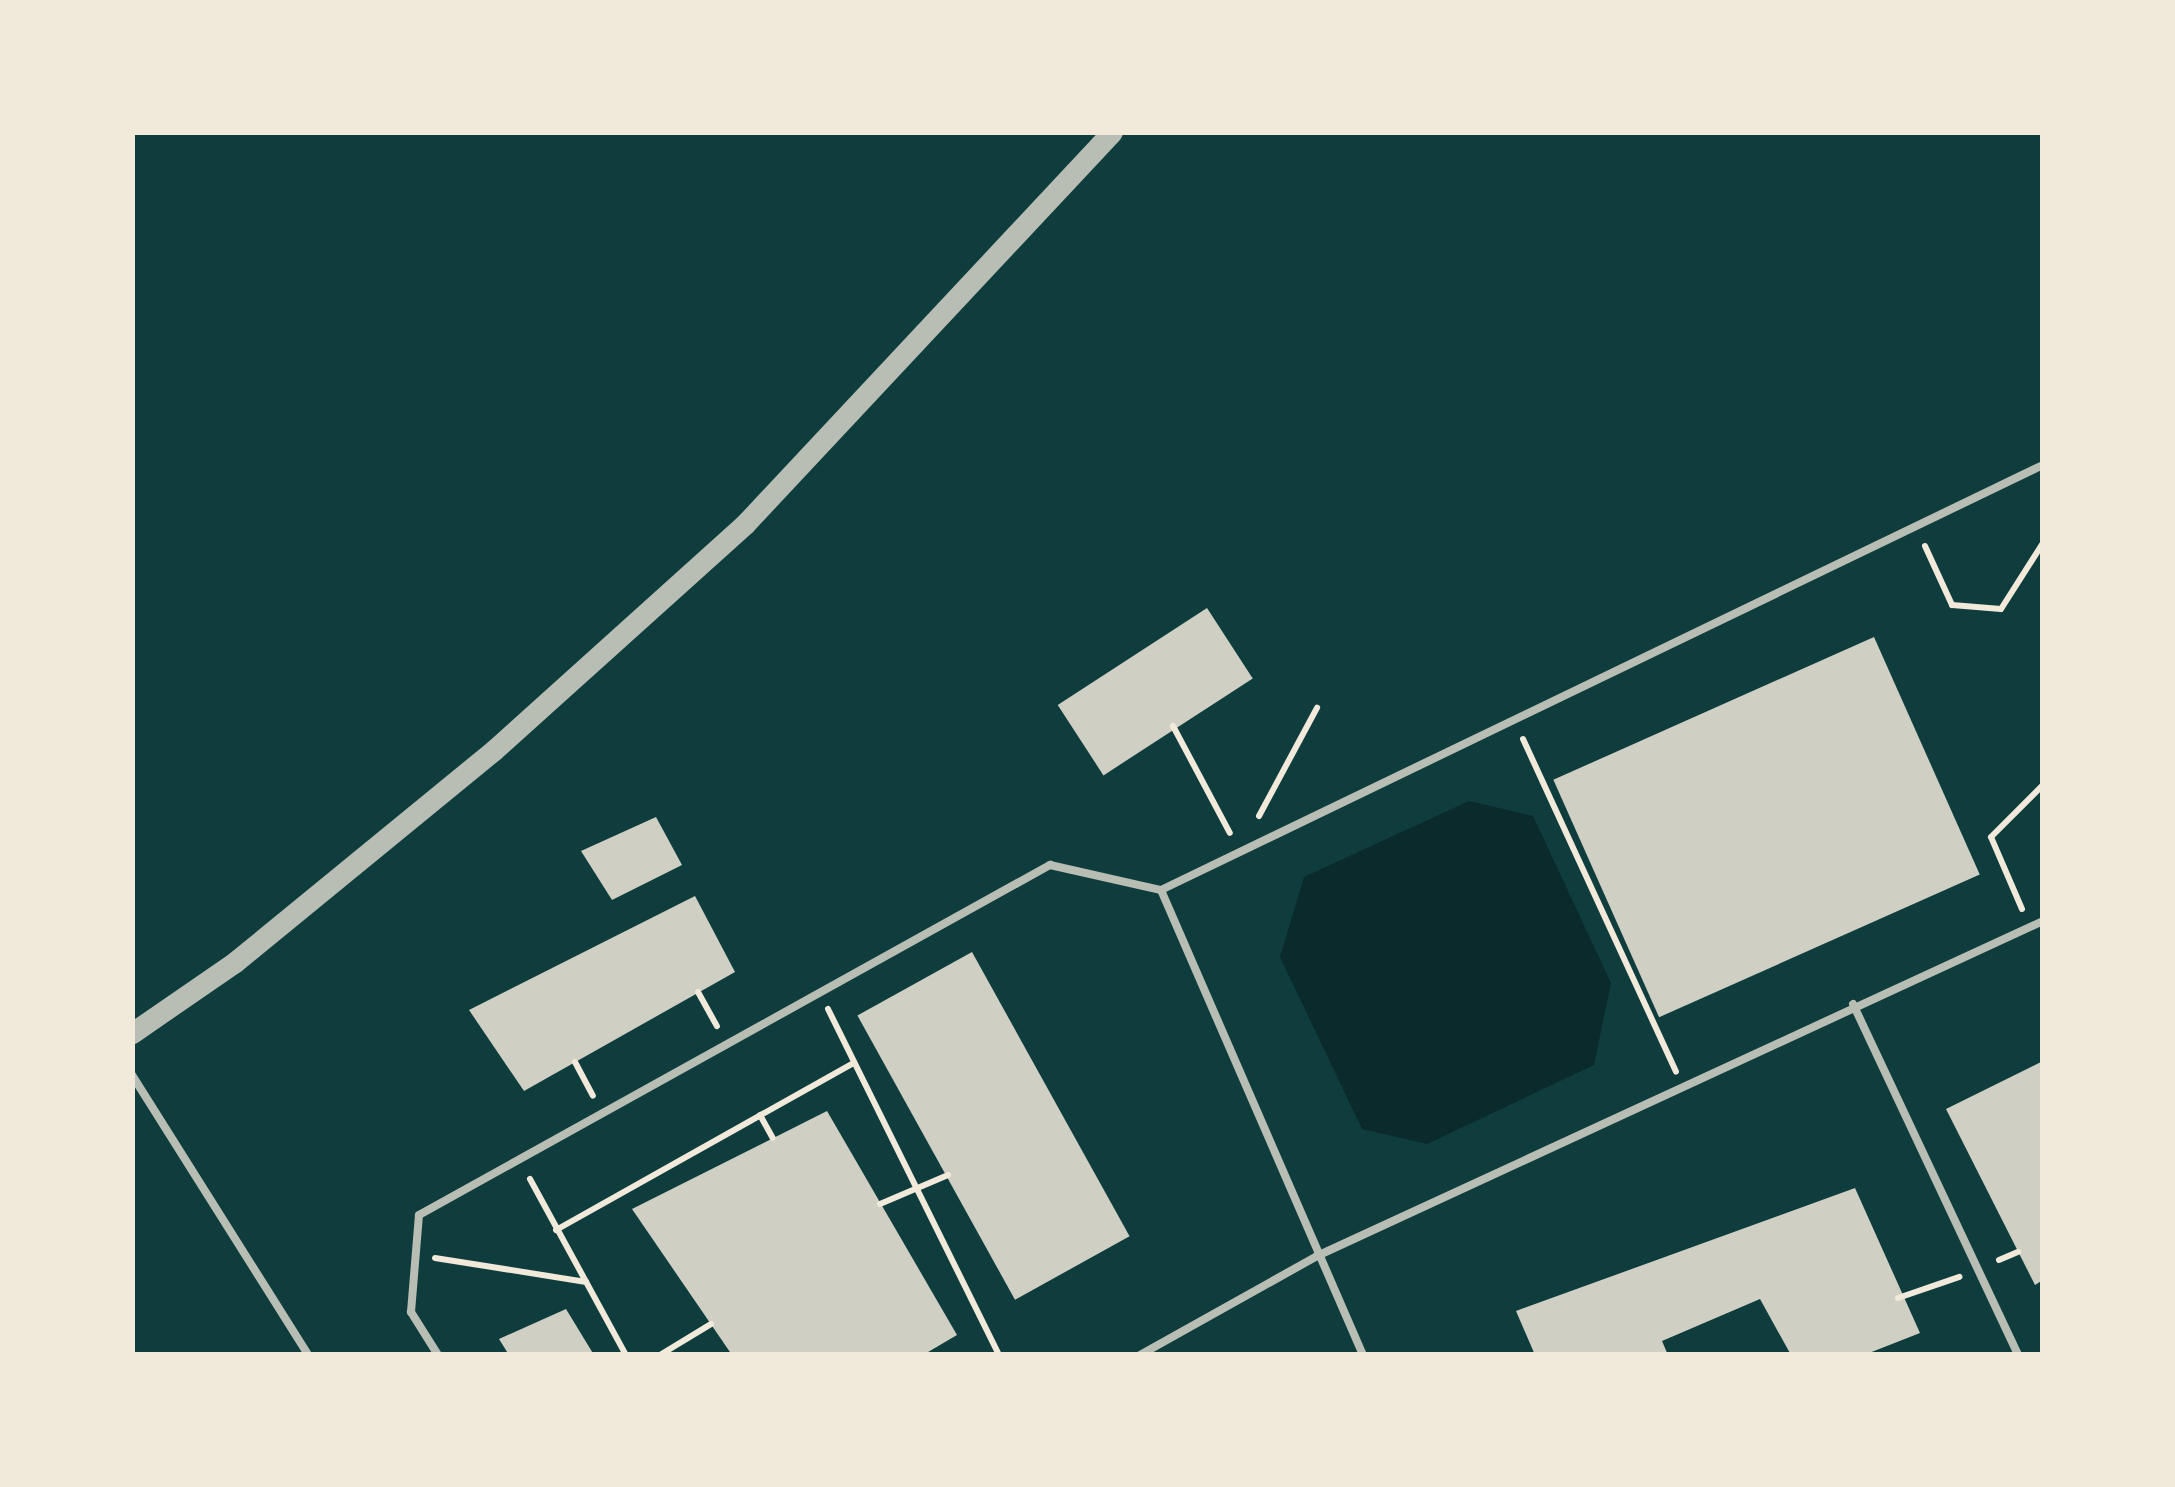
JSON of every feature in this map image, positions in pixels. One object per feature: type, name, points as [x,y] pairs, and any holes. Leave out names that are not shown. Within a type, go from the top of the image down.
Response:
[{"type":"street","points":[[132,1033],[236,962],[494,750],[745,524],[1112,132]]},
{"type":"lane","points":[[438,1355],[411,1312],[419,1214],[1050,865],[1161,890],[2043,465]]},
{"type":"lane","points":[[1161,890],[1363,1355]]},
{"type":"lane","points":[[1140,1355],[1317,1256],[1853,1004],[2043,921]]},
{"type":"lane","points":[[1853,1004],[2018,1355]]},
{"type":"lane","points":[[132,1075],[308,1355]]},
{"type":"path","points":[[1916,527],[1952,604],[2001,609],[2043,543]]},
{"type":"path","points":[[1240,852],[1317,708]]},
{"type":"path","points":[[1515,719],[1683,1085]]},
{"type":"path","points":[[1173,726],[1240,852]]},
{"type":"path","points":[[2030,927],[1991,837],[2043,785]]},
{"type":"path","points":[[698,992],[728,1043]]},
{"type":"path","points":[[820,993],[999,1355]]},
{"type":"path","points":[[575,1062],[602,1113]]},
{"type":"path","points":[[556,1229],[854,1063]]},
{"type":"path","points":[[760,1115],[773,1138]]},
{"type":"path","points":[[520,1159],[626,1355]]},
{"type":"path","points":[[880,1204],[948,1175]]},
{"type":"path","points":[[465,1264],[586,1282]]},
{"type":"path","points":[[660,1355],[711,1324]]},
{"type":"water","points":[[1469,801],[1533,816],[1611,983],[1594,1065],[1427,1144],[1362,1129],[1280,957],[1304,877]]},
{"type":"building","points":[[1207,608],[1253,678],[1103,775],[1058,705]]},
{"type":"building","points":[[1874,637],[1980,875],[1659,1017],[1553,780]]},
{"type":"building","points":[[656,817],[682,865],[612,900],[581,851]]},
{"type":"building","points":[[695,896],[735,972],[524,1091],[469,1010]]},
{"type":"building","points":[[972,952],[1130,1236],[1015,1300],[857,1016]]},
{"type":"building","points":[[2043,1061],[2043,1280],[2035,1285],[1946,1109]]},
{"type":"building","points":[[827,1111],[957,1335],[923,1355],[732,1355],[632,1209]]},
{"type":"building","points":[[1855,1188],[1920,1333],[1864,1355],[1791,1355],[1760,1299],[1662,1341],[1668,1355],[1535,1355],[1516,1311]]},
{"type":"building","points":[[566,1309],[594,1355],[509,1355],[499,1339]]}]
